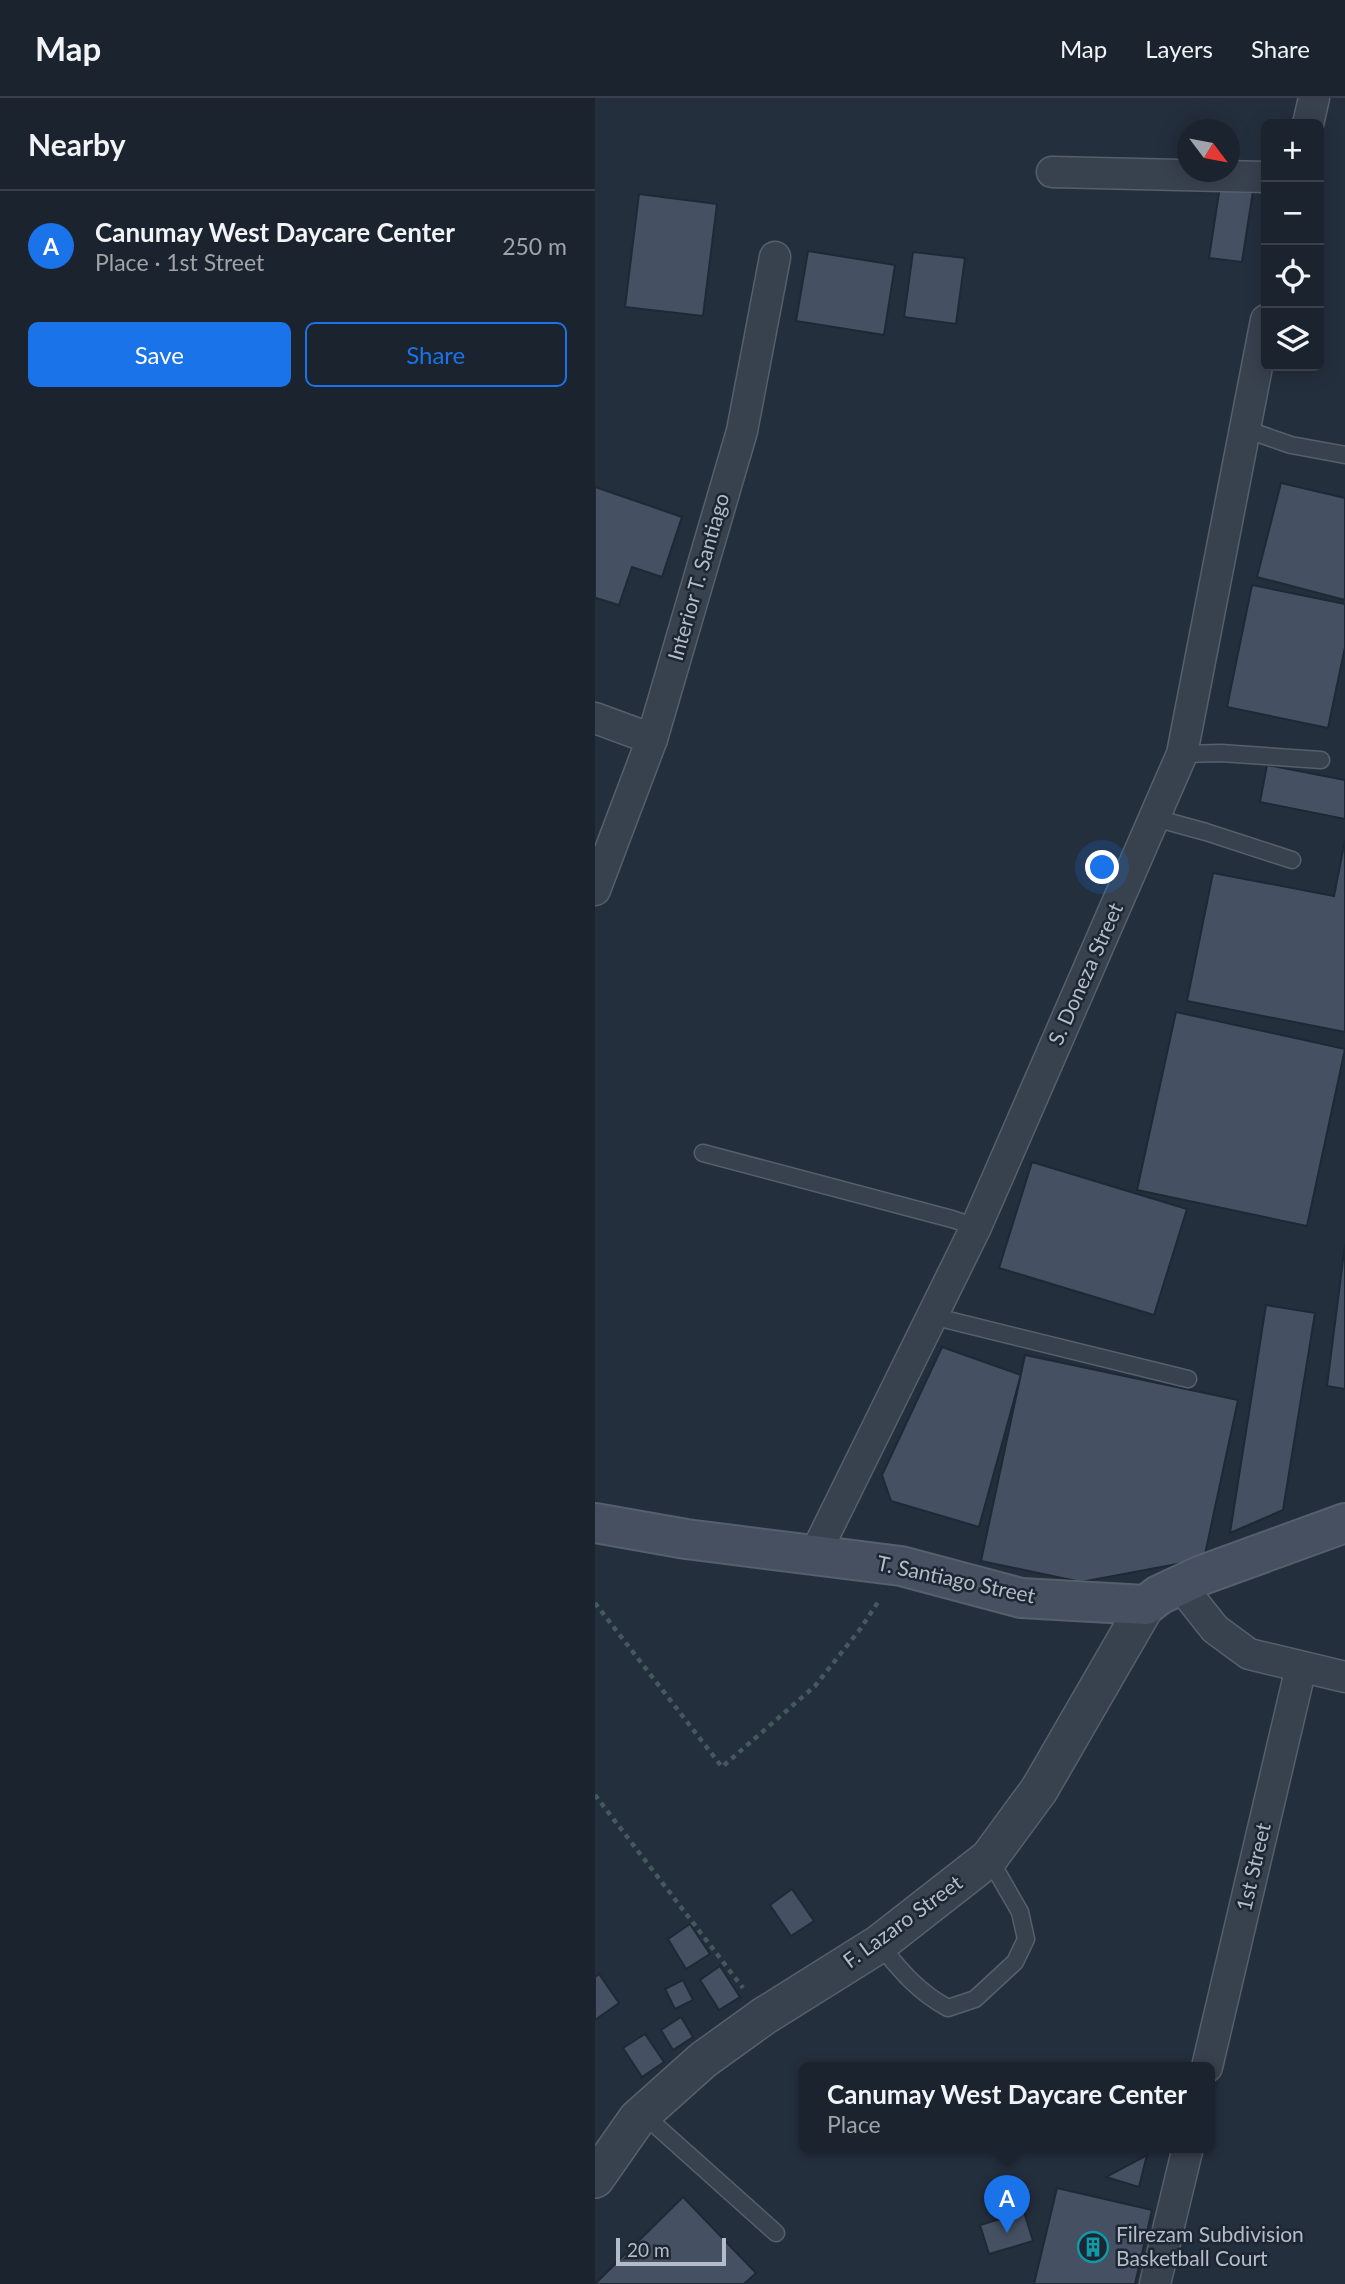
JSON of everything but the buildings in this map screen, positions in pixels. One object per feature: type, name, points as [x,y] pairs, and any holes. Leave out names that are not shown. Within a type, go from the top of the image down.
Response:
[{"type":"main road","name":"T. Santiago Street","points":[[595,1523],[685,1538],[901,1566],[1021,1598],[1146,1605]]},
{"type":"main road","points":[[1146,1605],[1159,1595],[1202,1575],[1345,1523]]},
{"type":"street","points":[[1309,119],[1314,98]]},
{"type":"street","points":[[1052,172],[1261,177]]},
{"type":"street","name":"Interior T. Santiago","points":[[595,890],[652,739],[742,431],[775,257]]},
{"type":"street","name":"S. Doneza Street","points":[[815,1554],[976,1227],[1182,754],[1261,346]]},
{"type":"street","points":[[595,718],[652,739]]},
{"type":"street","points":[[1180,1585],[1215,1629],[1249,1654],[1345,1677]]},
{"type":"street","name":"F. Lazaro Street","points":[[595,2179],[643,2114],[703,2060],[764,2016],[879,1944],[989,1858],[1039,1790],[1146,1605]]},
{"type":"street","name":"1st Street","points":[[1208,2062],[1301,1667]]},
{"type":"street","points":[[1155,2284],[1187,2153]]},
{"type":"lane","points":[[1245,429],[1291,445],[1345,455]]},
{"type":"lane","points":[[1182,754],[1221,753],[1321,760]]},
{"type":"lane","points":[[1155,818],[1292,860]]},
{"type":"lane","points":[[703,1153],[976,1227]]},
{"type":"lane","points":[[932,1316],[1188,1379]]},
{"type":"lane","points":[[879,1944],[898,1968],[928,1997],[948,2008],[975,1999],[1015,1962],[1026,1938],[1020,1912],[989,1858]]},
{"type":"lane","points":[[643,2114],[776,2233]]},
{"type":"path","points":[[595,1603],[722,1768],[815,1686],[861,1628],[901,1566]]},
{"type":"path","points":[[595,1794],[764,2016]]},
{"type":"place","name":"Canumay West Daycare Center","points":[[1007,2233]]},
{"type":"place","name":"Filrezam Subdivision Basketball Court","points":[[1093,2247]]}]
